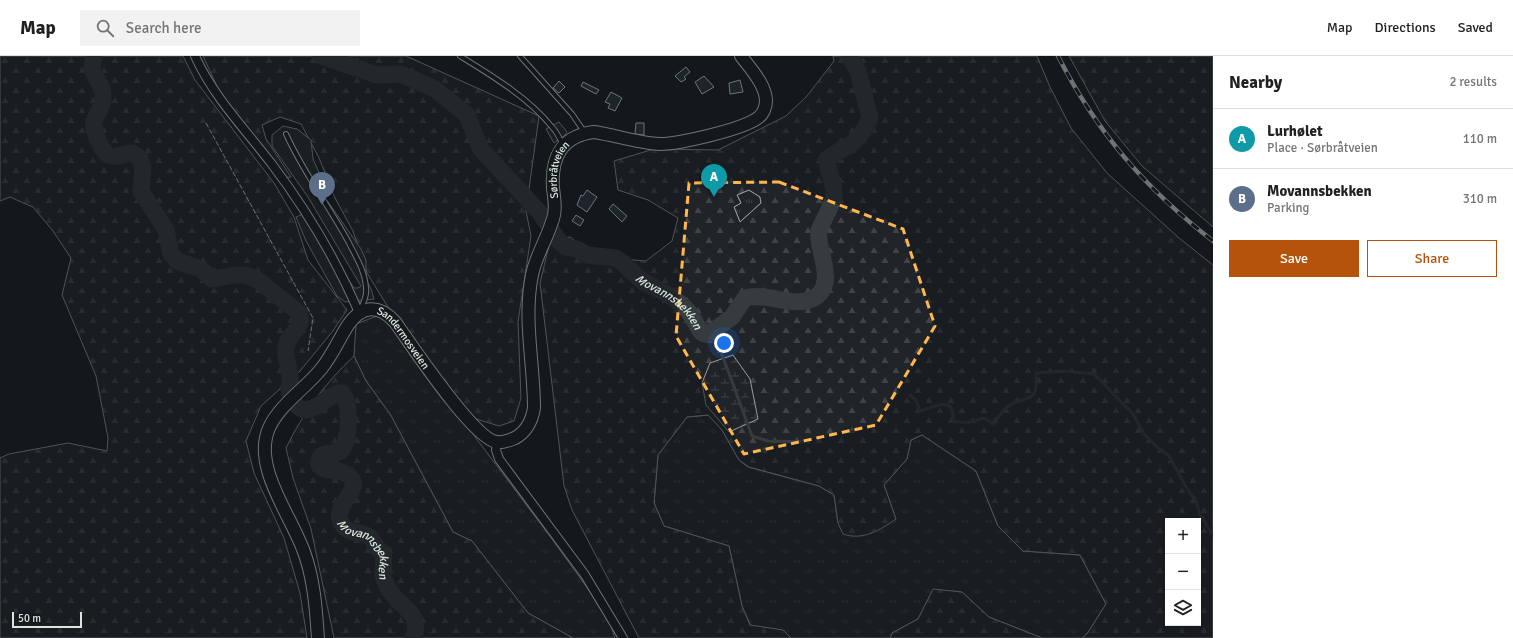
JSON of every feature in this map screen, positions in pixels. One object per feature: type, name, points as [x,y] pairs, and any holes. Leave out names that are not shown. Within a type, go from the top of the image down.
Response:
[{"type":"street","points":[[195,56],[204,75],[223,102],[291,191],[348,286],[360,315]]},
{"type":"street","name":"Sørbråtveien","points":[[496,443],[519,436],[533,416],[534,392],[528,305],[535,262],[552,221],[555,209],[553,172],[557,156],[564,145],[585,133],[594,132],[658,144],[674,144],[751,122],[763,113],[766,101],[757,79],[742,56]]},
{"type":"street","name":"Sandermosveien","points":[[318,638],[310,572],[298,536],[274,487],[265,462],[264,451],[270,427],[292,400],[322,368],[353,318],[372,309],[377,309],[387,313],[468,421],[484,436],[496,443]]},
{"type":"street","points":[[496,443],[496,450],[499,459],[585,575],[623,638]]},
{"type":"lane","points":[[460,56],[497,80],[535,110],[553,127],[564,145]]},
{"type":"lane","points":[[520,56],[572,114],[585,133]]},
{"type":"lane","points":[[286,134],[293,151],[344,233],[361,267],[366,288],[366,296],[360,315]]},
{"type":"highlighted area","points":[[779,182],[903,229],[935,326],[876,425],[744,454],[676,336],[689,183]]},
{"type":"green space","points":[[0,56],[183,56],[195,80],[274,183],[294,217],[308,260],[347,310],[332,332],[300,371],[261,406],[246,441],[254,473],[284,538],[300,593],[307,638],[0,638],[0,458],[9,454],[68,443],[107,451],[108,438],[96,376],[62,295],[71,258],[53,231],[33,207],[10,197],[0,201]]},
{"type":"green space","points":[[203,56],[406,56],[539,116],[526,211],[531,236],[518,322],[521,398],[514,421],[499,426],[473,418],[391,312],[367,273],[353,231],[335,198],[319,158],[301,124],[280,117],[262,125],[266,139],[291,177],[283,178],[221,95]]},
{"type":"green space","points":[[833,56],[1037,56],[1050,87],[1071,128],[1107,173],[1179,238],[1213,265],[1213,638],[1082,638],[1087,634],[1106,604],[1080,555],[1023,551],[998,526],[976,471],[922,435],[911,440],[907,459],[884,485],[896,519],[871,533],[850,536],[843,534],[838,523],[834,495],[819,486],[749,467],[739,460],[722,430],[708,415],[687,417],[658,455],[654,503],[664,526],[729,546],[742,606],[750,625],[783,630],[791,638],[639,638],[572,510],[564,486],[540,283],[550,241],[570,237],[597,257],[646,261],[672,241],[678,218],[648,200],[618,190],[614,161],[654,149],[718,150],[786,116],[807,96],[834,61]],"holes":[[[749,190],[760,197],[761,203],[740,222],[734,207],[741,203],[737,195]]]},
{"type":"green space","points":[[1069,56],[1213,56],[1213,227],[1142,166],[1105,121]]},
{"type":"green space","points":[[749,190],[760,197],[761,203],[740,222],[734,207],[741,203],[737,195]]},
{"type":"green space","points":[[377,316],[387,320],[552,539],[588,589],[611,626],[615,638],[573,638],[528,613],[472,541],[453,532],[390,414],[366,381],[354,356],[356,324]]},
{"type":"green space","points":[[733,355],[750,379],[758,419],[729,432],[706,405],[702,383],[710,363]]},
{"type":"green space","points":[[354,356],[366,381],[390,414],[453,532],[472,541],[528,613],[573,638],[334,638],[311,529],[293,478],[286,448],[307,411],[324,388]]},
{"type":"green space","points":[[709,415],[722,430],[739,460],[748,467],[819,486],[834,495],[838,523],[896,519],[884,485],[907,459],[911,440],[922,435],[976,471],[998,526],[1023,551],[1080,555],[1106,604],[1087,634],[1082,638],[1042,638],[989,617],[962,592],[933,590],[918,619],[892,633],[890,638],[791,638],[782,630],[751,626],[742,606],[729,546],[664,526],[654,503],[658,455],[687,417]]},
{"type":"green space","points":[[933,589],[962,592],[989,617],[1042,638],[890,638],[892,633],[918,619]]},
{"type":"shaded area","points":[[559,122],[567,132],[554,143],[546,129]]},
{"type":"shaded area","points":[[283,126],[297,129],[311,140],[313,159],[322,179],[317,181],[319,189],[361,249],[366,260],[366,279],[374,299],[345,302],[337,296],[306,241],[296,217],[303,214],[354,288],[361,286],[308,197],[272,146],[272,135]]},
{"type":"building","points":[[686,67],[690,72],[684,77],[686,79],[681,82],[675,76]]},
{"type":"building","points":[[704,76],[714,87],[702,94],[695,82]]},
{"type":"building","points":[[740,80],[743,92],[730,94],[729,83]]},
{"type":"building","points":[[559,81],[565,87],[559,93],[553,88]]},
{"type":"building","points":[[583,82],[599,90],[596,94],[581,86]]},
{"type":"building","points":[[611,92],[622,98],[615,111],[608,108],[610,104],[605,102]]},
{"type":"building","points":[[636,123],[644,123],[644,135],[635,134]]},
{"type":"building","points":[[587,190],[597,197],[587,212],[577,205],[581,195],[583,196]]},
{"type":"building","points":[[613,204],[627,216],[622,222],[609,209]]},
{"type":"building","points":[[576,215],[584,220],[580,226],[572,221]]},
{"type":"waterway","name":"Movannsbekken","points":[[94,56],[92,68],[101,86],[103,94],[102,105],[94,122],[96,136],[104,151],[111,156],[132,153],[140,158],[143,168],[141,191],[166,230],[171,254],[177,261],[201,269],[212,279],[235,275],[246,275],[258,280],[299,313],[300,322],[286,346],[286,358],[290,378],[289,392],[291,399],[296,405],[304,410],[315,407],[338,393],[342,393],[345,398],[348,414],[348,431],[344,446],[341,451],[323,455],[319,460],[319,465],[325,469],[343,472],[351,478],[353,489],[342,506],[340,520],[344,527],[350,531],[365,534],[371,538],[382,552],[384,558],[383,576],[388,588],[392,595],[413,616],[415,622],[413,638]]},
{"type":"waterway","name":"Movannsbekken","points":[[321,56],[377,75],[401,74],[435,89],[467,115],[480,148],[540,213],[560,242],[566,247],[577,249],[587,255],[616,258],[642,281],[669,295],[681,304],[689,312],[701,332],[704,334],[713,331],[732,317],[745,298],[762,297],[797,302],[812,299],[820,293],[824,285],[825,276],[819,231],[834,194],[827,159],[854,142],[864,130],[870,118],[858,71],[849,56]]},
{"type":"waterway","points":[[708,333],[720,349],[752,436],[768,441],[809,442]]},
{"type":"waterway","points":[[910,395],[916,400],[920,411],[941,404],[950,407],[955,422],[973,422],[985,419],[993,424],[1007,407],[1030,398],[1033,395],[1036,384],[1036,373],[1063,371],[1094,374],[1133,414],[1144,434],[1169,456],[1189,492],[1195,499],[1200,514],[1213,536]]},
{"type":"railway","points":[[1058,56],[1089,110],[1125,158],[1166,201],[1213,241]]},
{"type":"fence","points":[[206,123],[313,318],[308,351]]},
{"type":"place","name":"Lurhølet","points":[[714,197]]},
{"type":"place","name":"Movannsbekken","points":[[322,205]]}]
